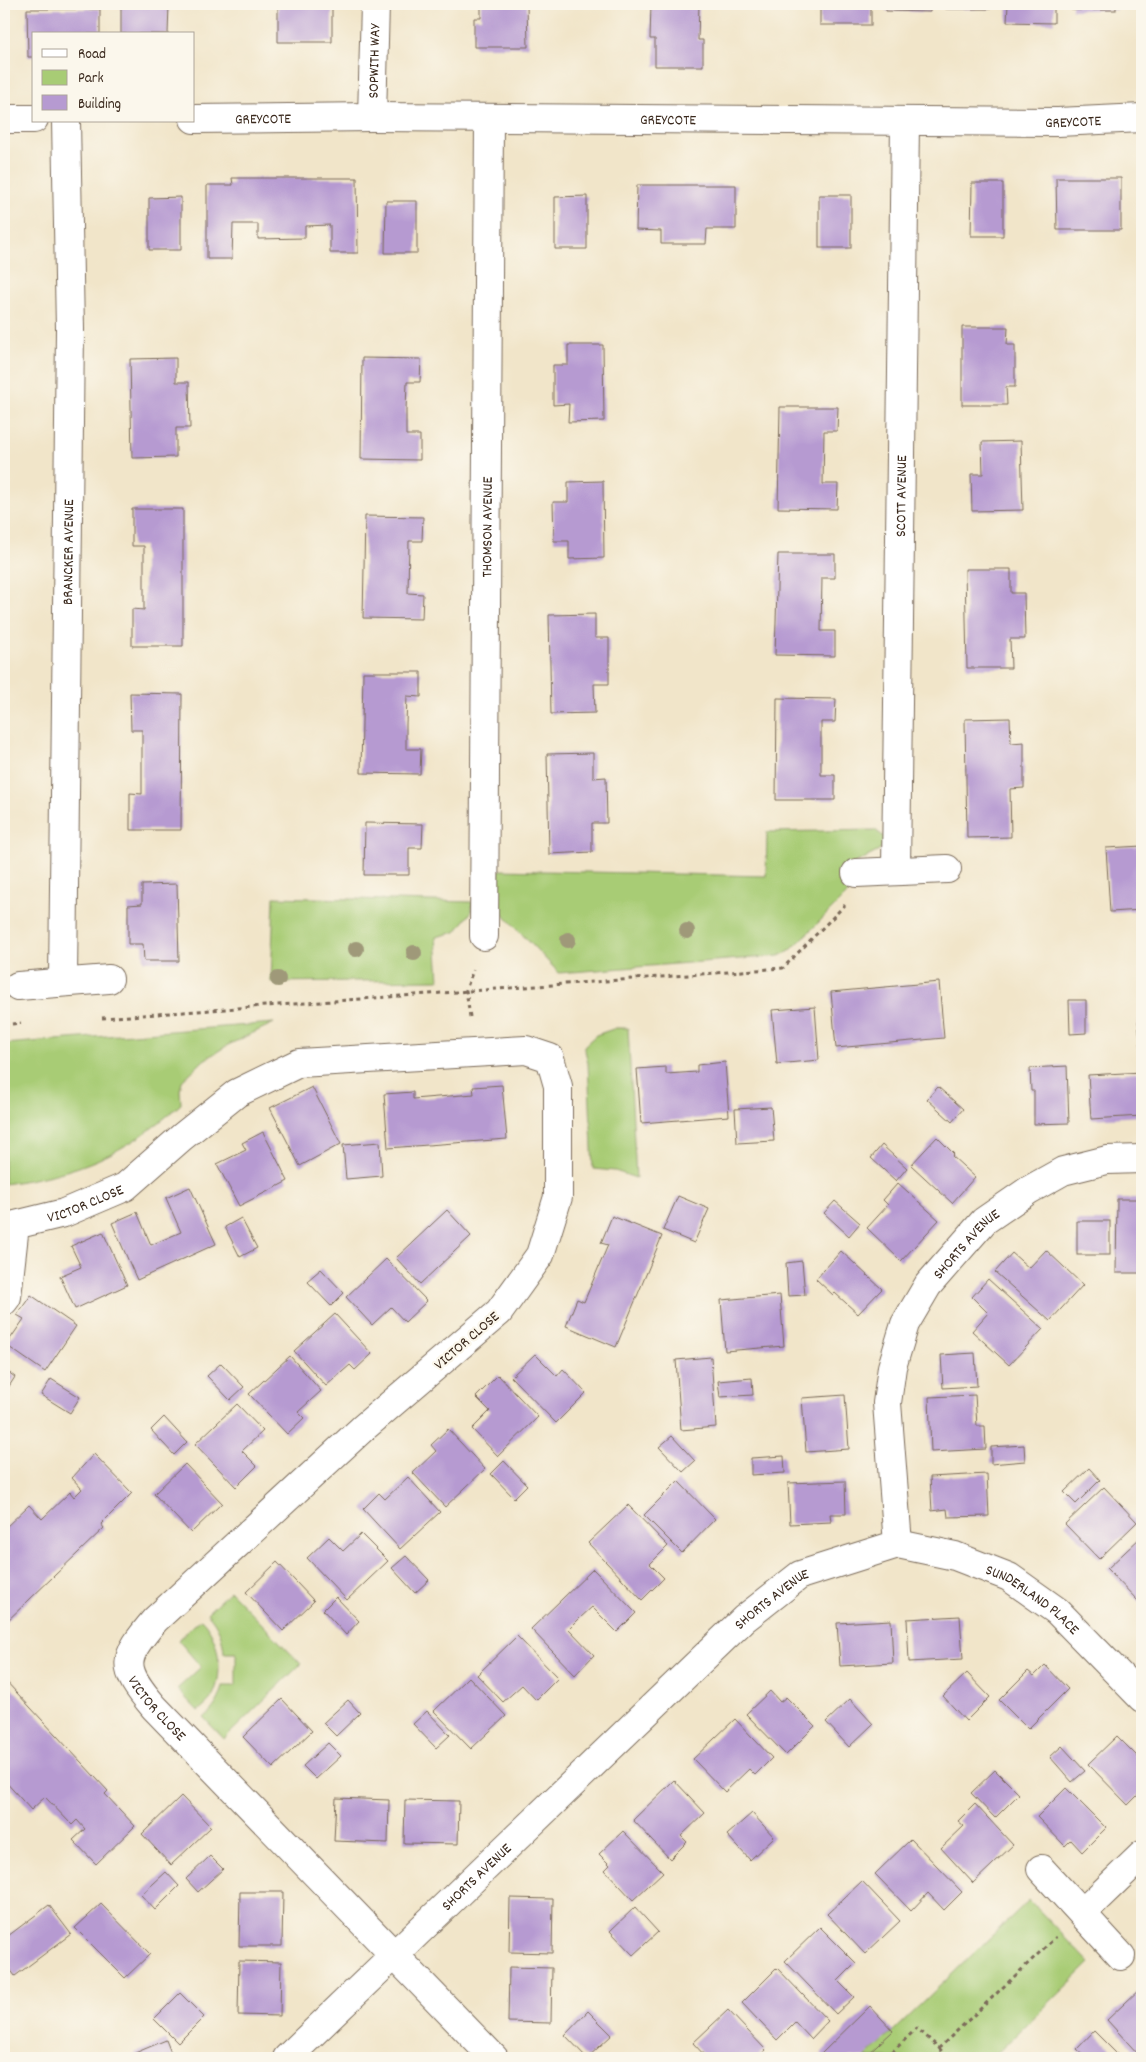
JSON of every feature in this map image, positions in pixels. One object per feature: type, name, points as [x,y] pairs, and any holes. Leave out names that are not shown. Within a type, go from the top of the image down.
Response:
[{"type":"street","name":"SOPWITH WAY","points":[[372,117],[375,4]]},
{"type":"street","name":"GREYCOTE","points":[[195,119],[372,117],[1058,122],[1142,118]]},
{"type":"street","points":[[4,119],[32,119]]},
{"type":"street","name":"THOMSON AVENUE","points":[[484,936],[489,119]]},
{"type":"street","name":"BRANCKER AVENUE","points":[[63,982],[70,329],[66,122]]},
{"type":"street","name":"SCOTT AVENUE","points":[[896,870],[905,122]]},
{"type":"street","points":[[856,873],[947,869]]},
{"type":"street","points":[[18,986],[109,979]]},
{"type":"street","name":"VICTOR CLOSE","points":[[4,1301],[7,1297],[9,1224],[64,1213],[125,1187],[182,1137],[237,1093],[299,1064],[526,1050],[550,1058],[558,1086],[558,1197],[540,1255],[499,1312],[362,1430],[156,1620],[138,1640],[129,1661],[128,1667],[131,1676],[154,1707],[395,1956]]},
{"type":"street","name":"SHORTS AVENUE","points":[[287,2058],[744,1619],[800,1575],[898,1544],[887,1403],[892,1367],[905,1324],[928,1285],[984,1221],[1029,1190],[1063,1170],[1107,1160],[1142,1159]]},
{"type":"street","name":"SUNDERLAND PLACE","points":[[898,1544],[955,1556],[1009,1576],[1057,1611],[1142,1698]]},
{"type":"street","points":[[1082,1913],[1142,1855]]},
{"type":"street","points":[[1041,1869],[1121,1956]]},
{"type":"street","points":[[395,1956],[494,2058]]},
{"type":"path","points":[[97,1018],[784,968],[846,904]]},
{"type":"path","points":[[4,1025],[22,1023]]},
{"type":"path","points":[[939,2048],[1082,1913]]},
{"type":"path","points":[[886,2058],[917,2028],[948,2058]]},
{"type":"green space","points":[[875,830],[887,839],[879,851],[853,864],[853,888],[790,951],[779,956],[559,973],[496,907],[499,870],[766,876],[767,832]]},
{"type":"green space","points":[[274,897],[472,902],[472,911],[456,932],[436,937],[439,980],[271,982]]},
{"type":"green space","points":[[274,1023],[228,1045],[204,1060],[182,1081],[180,1090],[181,1104],[160,1122],[120,1149],[99,1159],[55,1174],[4,1184],[4,1044]]},
{"type":"green space","points":[[616,1028],[628,1028],[636,1178],[615,1171],[593,1169],[588,1063],[584,1046],[596,1035]]},
{"type":"green space","points":[[230,1591],[301,1664],[224,1739],[204,1718],[216,1704],[223,1686],[236,1686],[236,1653],[224,1653],[219,1632],[207,1613]]},
{"type":"green space","points":[[201,1619],[207,1626],[216,1645],[219,1667],[216,1688],[212,1697],[198,1711],[177,1689],[201,1667],[178,1640]]},
{"type":"green space","points":[[1029,1900],[1090,1963],[992,2058],[865,2058]]},
{"type":"building","points":[[121,4],[169,4],[168,32],[121,32]]},
{"type":"building","points":[[278,4],[325,4],[325,6],[332,6],[332,42],[278,42]]},
{"type":"building","points":[[481,4],[527,4],[528,47],[474,47],[474,18],[481,18]]},
{"type":"building","points":[[651,4],[699,4],[698,40],[703,40],[703,66],[655,66],[655,39],[650,39]]},
{"type":"building","points":[[820,4],[871,4],[871,25],[820,25]]},
{"type":"building","points":[[886,4],[930,4],[930,12],[886,11]]},
{"type":"building","points":[[946,4],[990,4],[990,9],[946,9]]},
{"type":"building","points":[[1008,4],[1054,4],[1054,23],[1007,22]]},
{"type":"building","points":[[1072,4],[1116,4],[1116,10],[1072,10]]},
{"type":"building","points":[[27,9],[100,9],[100,32],[32,32],[32,57],[28,57]]},
{"type":"building","points":[[232,178],[357,178],[358,253],[330,253],[330,225],[305,226],[305,238],[258,239],[258,224],[233,224],[232,259],[207,259],[207,185],[233,185]]},
{"type":"building","points":[[1056,178],[1121,178],[1121,230],[1057,230]]},
{"type":"building","points":[[972,183],[1003,183],[1003,236],[971,236]]},
{"type":"building","points":[[637,185],[736,185],[736,229],[707,229],[706,244],[661,244],[661,231],[636,230]]},
{"type":"building","points":[[819,195],[851,195],[851,248],[819,248]]},
{"type":"building","points":[[587,196],[587,249],[555,249],[555,197]]},
{"type":"building","points":[[181,197],[181,250],[149,250],[149,198]]},
{"type":"building","points":[[386,201],[417,201],[417,253],[385,253]]},
{"type":"building","points":[[5,204],[6,251],[4,251]]},
{"type":"building","points":[[962,327],[1008,327],[1007,345],[1015,345],[1015,387],[1006,387],[1007,405],[962,405]]},
{"type":"building","points":[[568,345],[603,345],[604,421],[568,422],[569,404],[553,405],[553,365],[568,365]]},
{"type":"building","points":[[176,358],[176,382],[189,382],[190,428],[176,428],[176,457],[132,458],[130,359]]},
{"type":"building","points":[[362,358],[421,359],[420,382],[407,382],[406,410],[406,435],[420,435],[420,460],[361,459]]},
{"type":"building","points":[[780,407],[838,407],[837,431],[824,431],[823,484],[838,484],[837,509],[778,508]]},
{"type":"building","points":[[1021,441],[1023,510],[972,511],[971,474],[983,474],[982,442]]},
{"type":"building","points":[[603,481],[604,558],[569,559],[569,541],[554,541],[553,502],[568,502],[568,482]]},
{"type":"building","points":[[132,509],[183,509],[183,646],[132,646],[132,609],[144,610],[144,546],[132,546]]},
{"type":"building","points":[[365,516],[423,517],[422,541],[409,541],[408,593],[423,594],[422,619],[363,618]]},
{"type":"building","points":[[778,554],[835,554],[835,578],[822,578],[821,631],[835,631],[835,656],[775,655]]},
{"type":"building","points":[[965,569],[1011,569],[1011,593],[1024,593],[1025,639],[1010,639],[1011,668],[967,668]]},
{"type":"building","points":[[595,614],[595,638],[609,638],[609,684],[594,684],[595,713],[551,714],[549,615]]},
{"type":"building","points":[[363,672],[421,672],[421,697],[407,696],[406,724],[406,749],[421,749],[420,774],[361,773]]},
{"type":"building","points":[[130,693],[182,694],[181,830],[130,830],[130,793],[142,794],[142,730],[131,730]]},
{"type":"building","points":[[777,698],[836,699],[835,722],[821,722],[821,775],[835,775],[835,800],[776,800]]},
{"type":"building","points":[[1010,718],[1011,743],[1024,742],[1024,788],[1010,789],[1011,837],[967,838],[965,719]]},
{"type":"building","points":[[593,753],[593,778],[606,777],[607,823],[592,823],[592,852],[549,854],[547,754]]},
{"type":"building","points":[[365,823],[423,824],[422,848],[409,848],[409,875],[364,875]]},
{"type":"building","points":[[1142,846],[1142,910],[1110,912],[1106,848]]},
{"type":"building","points":[[177,884],[179,961],[144,961],[143,944],[128,944],[128,905],[142,904],[142,885]]},
{"type":"building","points":[[939,982],[944,1038],[836,1048],[831,992]]},
{"type":"building","points":[[1069,1000],[1086,1000],[1086,1033],[1070,1034]]},
{"type":"building","points":[[815,1007],[819,1060],[777,1064],[772,1010]]},
{"type":"building","points":[[1138,1021],[1142,1021],[1142,1051],[1141,1051]]},
{"type":"building","points":[[725,1062],[729,1116],[641,1123],[637,1069],[666,1067],[666,1074],[697,1072],[697,1065]]},
{"type":"building","points":[[1067,1066],[1069,1123],[1034,1124],[1034,1091],[1031,1091],[1030,1068]]},
{"type":"building","points":[[1142,1072],[1142,1116],[1091,1119],[1088,1075]]},
{"type":"building","points":[[502,1085],[507,1139],[388,1148],[384,1094],[413,1092],[413,1099],[474,1094],[473,1087]]},
{"type":"building","points":[[312,1087],[341,1144],[300,1166],[270,1108]]},
{"type":"building","points":[[938,1087],[963,1109],[952,1122],[927,1099]]},
{"type":"building","points":[[771,1107],[774,1141],[737,1143],[735,1109]]},
{"type":"building","points":[[263,1132],[288,1181],[239,1206],[217,1164],[246,1150],[242,1143]]},
{"type":"building","points":[[937,1137],[954,1154],[952,1156],[975,1177],[952,1203],[911,1165]]},
{"type":"building","points":[[380,1142],[382,1176],[346,1179],[343,1145]]},
{"type":"building","points":[[882,1145],[907,1168],[896,1181],[871,1158]]},
{"type":"building","points":[[898,1183],[939,1220],[901,1261],[867,1228],[888,1205],[883,1200]]},
{"type":"building","points":[[190,1187],[216,1244],[137,1280],[112,1223],[137,1212],[151,1245],[181,1232],[166,1198]]},
{"type":"building","points":[[678,1196],[709,1209],[694,1243],[663,1230]]},
{"type":"building","points":[[1117,1199],[1141,1199],[1142,1273],[1116,1273]]},
{"type":"building","points":[[835,1201],[860,1223],[849,1236],[824,1213]]},
{"type":"building","points":[[447,1210],[471,1236],[420,1284],[396,1258]]},
{"type":"building","points":[[612,1216],[662,1236],[616,1347],[566,1326],[577,1299],[584,1302],[608,1245],[601,1243]]},
{"type":"building","points":[[241,1218],[257,1248],[240,1257],[225,1227]]},
{"type":"building","points":[[1077,1221],[1110,1221],[1110,1255],[1077,1255]]},
{"type":"building","points":[[103,1232],[127,1285],[75,1309],[60,1276],[81,1267],[71,1246]]},
{"type":"building","points":[[1046,1250],[1083,1285],[1050,1321],[995,1272],[1012,1253],[1029,1268]]},
{"type":"building","points":[[841,1251],[882,1289],[858,1314],[816,1279]]},
{"type":"building","points":[[386,1259],[427,1301],[405,1322],[391,1307],[372,1325],[346,1297]]},
{"type":"building","points":[[802,1261],[805,1295],[788,1296],[786,1263]]},
{"type":"building","points":[[321,1269],[344,1293],[331,1306],[307,1281]]},
{"type":"building","points":[[988,1279],[1043,1329],[1009,1365],[972,1331],[988,1313],[972,1297]]},
{"type":"building","points":[[31,1295],[76,1326],[45,1372],[6,1345],[24,1319],[17,1315]]},
{"type":"building","points":[[780,1295],[784,1346],[725,1351],[721,1300]]},
{"type":"building","points":[[335,1314],[372,1354],[355,1370],[350,1365],[326,1386],[294,1351]]},
{"type":"building","points":[[975,1353],[977,1386],[943,1388],[941,1355]]},
{"type":"building","points":[[535,1354],[557,1376],[563,1369],[586,1393],[556,1423],[511,1377]]},
{"type":"building","points":[[290,1356],[321,1391],[298,1412],[304,1418],[287,1434],[249,1394]]},
{"type":"building","points":[[711,1357],[716,1427],[681,1430],[676,1360]]},
{"type":"building","points":[[221,1363],[244,1387],[230,1400],[207,1376]]},
{"type":"building","points":[[4,1369],[15,1377],[4,1394]]},
{"type":"building","points":[[498,1375],[538,1417],[498,1456],[472,1429],[490,1411],[476,1397]]},
{"type":"building","points":[[752,1378],[753,1395],[720,1397],[718,1381]]},
{"type":"building","points":[[51,1379],[80,1397],[70,1413],[41,1395]]},
{"type":"building","points":[[845,1395],[849,1449],[806,1452],[802,1398]]},
{"type":"building","points":[[975,1395],[977,1426],[985,1426],[986,1449],[931,1452],[929,1397]]},
{"type":"building","points":[[237,1404],[263,1431],[242,1451],[257,1466],[236,1487],[195,1444]]},
{"type":"building","points":[[164,1417],[187,1442],[174,1455],[151,1430]]},
{"type":"building","points":[[448,1429],[485,1469],[445,1507],[413,1473],[436,1451],[431,1445]]},
{"type":"building","points":[[672,1436],[695,1461],[683,1472],[659,1447]]},
{"type":"building","points":[[1024,1445],[1025,1461],[991,1464],[991,1447]]},
{"type":"building","points":[[94,1454],[132,1493],[101,1524],[104,1528],[4,1624],[4,1529],[29,1505],[42,1519],[70,1492],[74,1497],[82,1489],[72,1478]]},
{"type":"building","points":[[784,1456],[785,1473],[751,1475],[751,1458]]},
{"type":"building","points":[[504,1461],[527,1485],[514,1498],[491,1474]]},
{"type":"building","points":[[185,1464],[222,1503],[191,1533],[154,1494]]},
{"type":"building","points":[[1089,1468],[1100,1480],[1076,1504],[1064,1492]]},
{"type":"building","points":[[987,1474],[989,1516],[948,1517],[947,1509],[932,1511],[930,1477]]},
{"type":"building","points":[[408,1477],[440,1512],[400,1549],[363,1509],[379,1493],[385,1499]]},
{"type":"building","points":[[678,1481],[715,1519],[682,1553],[644,1515]]},
{"type":"building","points":[[845,1481],[846,1514],[830,1514],[831,1522],[790,1524],[788,1483]]},
{"type":"building","points":[[1104,1487],[1137,1522],[1099,1559],[1065,1524]]},
{"type":"building","points":[[628,1505],[668,1546],[650,1564],[664,1578],[642,1600],[588,1543]]},
{"type":"building","points":[[361,1534],[388,1561],[347,1600],[307,1558],[329,1537],[343,1551]]},
{"type":"building","points":[[1142,1536],[1142,1603],[1141,1604],[1107,1569]]},
{"type":"building","points":[[406,1556],[429,1580],[415,1593],[392,1568]]},
{"type":"building","points":[[277,1562],[314,1601],[283,1631],[246,1592]]},
{"type":"building","points":[[593,1569],[636,1613],[617,1632],[592,1607],[569,1629],[594,1655],[575,1675],[531,1629]]},
{"type":"building","points":[[336,1597],[359,1621],[346,1635],[323,1610]]},
{"type":"building","points":[[960,1616],[963,1659],[909,1662],[907,1619]]},
{"type":"building","points":[[891,1620],[893,1663],[840,1666],[837,1623]]},
{"type":"building","points":[[517,1636],[558,1678],[536,1700],[522,1685],[503,1702],[477,1675]]},
{"type":"building","points":[[1045,1665],[1068,1689],[1028,1729],[999,1700],[1028,1671],[1034,1676]]},
{"type":"building","points":[[967,1673],[990,1697],[966,1721],[943,1696]]},
{"type":"building","points":[[469,1677],[506,1716],[471,1749],[434,1711]]},
{"type":"building","points":[[4,1679],[108,1791],[105,1794],[135,1826],[96,1864],[73,1840],[85,1829],[77,1820],[72,1825],[45,1797],[31,1810],[4,1780]]},
{"type":"building","points":[[770,1691],[780,1702],[786,1697],[815,1726],[786,1755],[746,1714]]},
{"type":"building","points":[[282,1699],[312,1731],[273,1768],[243,1737]]},
{"type":"building","points":[[850,1699],[873,1724],[849,1747],[826,1722]]},
{"type":"building","points":[[348,1700],[360,1713],[336,1736],[323,1723]]},
{"type":"building","points":[[427,1711],[450,1735],[436,1748],[413,1724]]},
{"type":"building","points":[[735,1719],[772,1758],[755,1775],[749,1769],[725,1792],[693,1759]]},
{"type":"building","points":[[1117,1736],[1142,1761],[1142,1791],[1128,1805],[1088,1764]]},
{"type":"building","points":[[328,1743],[341,1756],[316,1779],[303,1766]]},
{"type":"building","points":[[1062,1746],[1085,1771],[1072,1782],[1050,1757]]},
{"type":"building","points":[[995,1770],[1019,1794],[995,1818],[971,1793]]},
{"type":"building","points":[[674,1780],[705,1813],[681,1836],[687,1842],[670,1859],[633,1820]]},
{"type":"building","points":[[1066,1788],[1106,1828],[1082,1852],[1071,1840],[1065,1846],[1037,1817]]},
{"type":"building","points":[[181,1796],[211,1827],[171,1865],[142,1834]]},
{"type":"building","points":[[336,1798],[389,1800],[388,1843],[334,1841]]},
{"type":"building","points":[[405,1800],[459,1801],[458,1844],[404,1843]]},
{"type":"building","points":[[975,1804],[1013,1845],[973,1883],[941,1848],[964,1826],[958,1821]]},
{"type":"building","points":[[752,1813],[774,1837],[750,1860],[727,1835]]},
{"type":"building","points":[[623,1831],[663,1872],[633,1900],[605,1870],[610,1865],[599,1854]]},
{"type":"building","points":[[911,1839],[962,1892],[944,1910],[928,1893],[911,1911],[875,1874]]},
{"type":"building","points":[[210,1856],[223,1869],[198,1892],[186,1879]]},
{"type":"building","points":[[166,1872],[179,1886],[155,1910],[141,1895]]},
{"type":"building","points":[[862,1881],[900,1921],[865,1954],[827,1914]]},
{"type":"building","points":[[240,1892],[283,1892],[282,1946],[239,1946]]},
{"type":"building","points":[[510,1898],[553,1899],[552,1953],[509,1952]]},
{"type":"building","points":[[101,1904],[150,1954],[125,1978],[75,1928]]},
{"type":"building","points":[[49,1905],[71,1934],[15,1976],[4,1961],[4,1939]]},
{"type":"building","points":[[635,1907],[658,1932],[633,1955],[610,1931]]},
{"type":"building","points":[[820,1927],[856,1963],[838,1981],[854,1997],[836,2014],[785,1961]]},
{"type":"building","points":[[239,1961],[281,1962],[280,2016],[238,2015]]},
{"type":"building","points":[[509,1967],[552,1968],[551,2023],[508,2022]]},
{"type":"building","points":[[777,1968],[828,2021],[811,2039],[795,2022],[777,2040],[742,2003]]},
{"type":"building","points":[[1142,1987],[1142,2052],[1139,2055],[1107,2020]]},
{"type":"building","points":[[180,1993],[204,2017],[178,2043],[154,2019]]},
{"type":"building","points":[[870,2006],[893,2031],[864,2058],[825,2058],[821,2054]]},
{"type":"building","points":[[728,2010],[766,2050],[757,2058],[707,2058],[693,2043]]},
{"type":"building","points":[[588,2011],[612,2035],[587,2058],[565,2035]]},
{"type":"building","points":[[1094,2031],[1121,2058],[1087,2058],[1077,2049]]},
{"type":"building","points":[[166,2040],[173,2058],[138,2058],[135,2053]]}]
